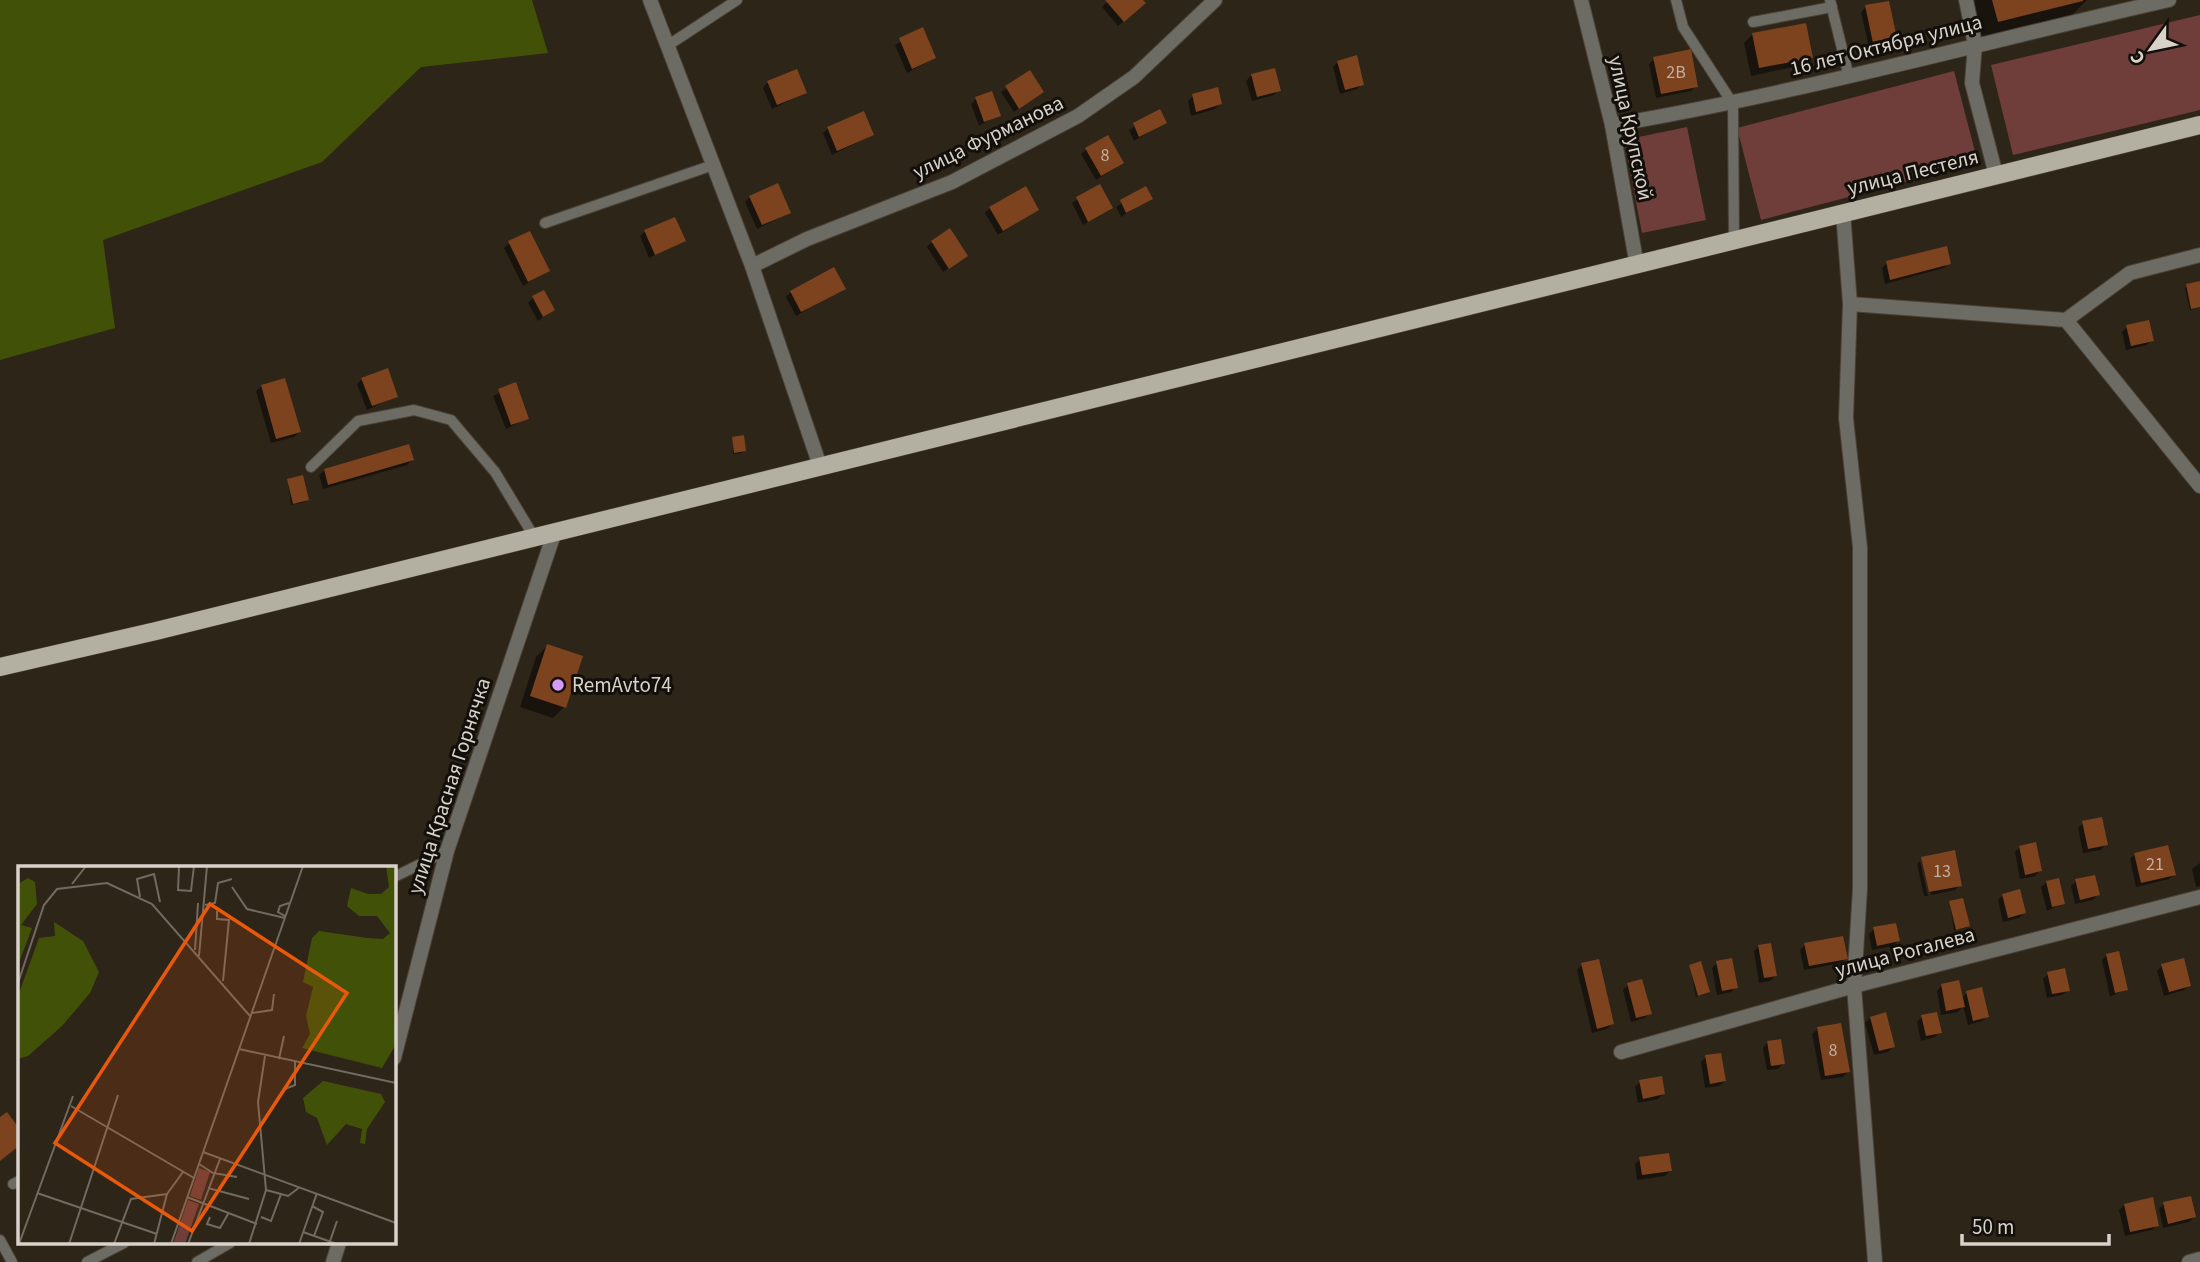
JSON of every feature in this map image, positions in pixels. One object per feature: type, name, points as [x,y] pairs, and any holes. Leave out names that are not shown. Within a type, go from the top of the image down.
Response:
[{"type":"main road","name":"улица Пестеля","points":[[0,667],[156,631],[2200,125]]},
{"type":"street","points":[[650,0],[752,266],[820,466]]},
{"type":"street","name":"улица Фурманова","points":[[752,266],[807,239],[953,182],[1078,117],[1134,77],[1215,0]]},
{"type":"street","name":"улица Крупской","points":[[1581,0],[1612,125],[1637,266]]},
{"type":"street","points":[[1966,0],[1975,44],[1972,83],[1996,175]]},
{"type":"street","name":"16 лет Октября улица","points":[[1612,125],[1733,104],[1975,44],[2169,0]]},
{"type":"street","points":[[1843,212],[1850,304],[1846,418],[1860,547],[1860,889],[1854,986],[1875,1262]]},
{"type":"street","points":[[1850,304],[2066,320],[2130,273],[2200,255]]},
{"type":"street","points":[[2066,320],[2200,486]]},
{"type":"street","name":"улица Красная Горнячка","points":[[396,1050],[447,851],[555,531]]},
{"type":"street","name":"улица Рогалева","points":[[1621,1052],[1854,986],[2200,897]]},
{"type":"street","points":[[333,1262],[339,1244]]},
{"type":"street","points":[[2189,1262],[2200,1259]]},
{"type":"lane","points":[[667,46],[737,0]]},
{"type":"lane","points":[[1676,0],[1684,27],[1733,104],[1734,241]]},
{"type":"lane","points":[[1753,22],[1831,4],[1850,77]]},
{"type":"lane","points":[[545,223],[713,165]]},
{"type":"lane","points":[[311,467],[358,421],[414,410],[451,420],[495,472],[533,536]]},
{"type":"lane","points":[[396,876],[447,851]]},
{"type":"lane","points":[[0,1240],[12,1262]]},
{"type":"lane","points":[[87,1262],[122,1244]]},
{"type":"lane","points":[[197,1262],[228,1244]]},
{"type":"shaded area","points":[[0,0],[532,0],[548,53],[421,67],[322,162],[103,240],[115,328],[0,360]]},
{"type":"shaded area","points":[[2200,15],[2200,110],[2013,155],[1991,65]]},
{"type":"shaded area","points":[[1954,71],[1978,163],[1761,220],[1737,128]]},
{"type":"shaded area","points":[[1687,127],[1706,220],[1642,233],[1624,140]]},
{"type":"building","points":[[1105,0],[1143,0],[1146,3],[1124,22]]},
{"type":"building","points":[[1992,0],[2083,0],[2083,1],[1998,22]]},
{"type":"building","points":[[1889,1],[1898,43],[1874,48],[1865,5]]},
{"type":"building","points":[[1806,23],[1813,58],[1759,68],[1752,33]]},
{"type":"building","points":[[923,27],[936,58],[912,69],[899,38]]},
{"type":"building","points":[[1691,49],[1698,87],[1661,94],[1653,57]]},
{"type":"building","points":[[1357,55],[1364,85],[1345,90],[1337,61]]},
{"type":"building","points":[[1275,68],[1281,91],[1257,97],[1251,74]]},
{"type":"building","points":[[797,69],[807,93],[777,105],[767,81]]},
{"type":"building","points":[[1030,70],[1044,92],[1019,109],[1005,86]]},
{"type":"building","points":[[1218,87],[1222,104],[1196,112],[1192,94]]},
{"type":"building","points":[[992,91],[1001,116],[984,122],[975,97]]},
{"type":"building","points":[[1160,109],[1167,123],[1139,137],[1133,123]]},
{"type":"building","points":[[864,111],[874,135],[837,151],[827,127]]},
{"type":"building","points":[[1108,135],[1124,163],[1101,176],[1085,148]]},
{"type":"building","points":[[778,183],[791,213],[762,225],[749,196]]},
{"type":"building","points":[[1100,184],[1113,208],[1088,222],[1076,197]]},
{"type":"building","points":[[1026,186],[1039,210],[1003,231],[989,207]]},
{"type":"building","points":[[1146,186],[1153,199],[1126,213],[1120,200]]},
{"type":"building","points":[[675,217],[686,241],[655,255],[644,230]]},
{"type":"building","points":[[950,228],[968,256],[949,269],[931,241]]},
{"type":"building","points":[[530,231],[550,271],[528,282],[508,241]]},
{"type":"building","points":[[1947,246],[1951,264],[1890,280],[1886,261]]},
{"type":"building","points":[[834,267],[846,289],[801,312],[790,291]]},
{"type":"building","points":[[2200,281],[2200,307],[2191,309],[2186,284]]},
{"type":"building","points":[[544,290],[555,310],[543,317],[532,296]]},
{"type":"building","points":[[2149,320],[2154,341],[2131,346],[2126,325]]},
{"type":"building","points":[[388,368],[398,397],[372,406],[361,378]]},
{"type":"building","points":[[285,378],[301,432],[276,439],[261,385]]},
{"type":"building","points":[[516,382],[529,419],[511,425],[498,389]]},
{"type":"building","points":[[744,435],[746,451],[734,453],[732,437]]},
{"type":"building","points":[[409,444],[414,460],[328,485],[324,469]]},
{"type":"building","points":[[303,475],[309,500],[293,504],[287,479]]},
{"type":"building","points":[[547,644],[583,656],[566,708],[530,696]]},
{"type":"building","points":[[2102,817],[2108,845],[2088,849],[2082,821]]},
{"type":"building","points":[[2036,842],[2042,871],[2025,875],[2019,846]]},
{"type":"building","points":[[2168,845],[2176,875],[2141,883],[2134,853]]},
{"type":"building","points":[[1955,850],[1962,886],[1929,892],[1921,857]]},
{"type":"building","points":[[2095,875],[2100,895],[2080,900],[2075,879]]},
{"type":"building","points":[[2059,878],[2065,904],[2052,907],[2046,881]]},
{"type":"building","points":[[2020,889],[2026,913],[2008,918],[2002,894]]},
{"type":"building","points":[[1963,898],[1970,926],[1956,930],[1949,901]]},
{"type":"building","points":[[1896,923],[1900,941],[1877,946],[1873,927]]},
{"type":"building","points":[[1843,936],[1848,959],[1809,966],[1804,943]]},
{"type":"building","points":[[1771,943],[1777,976],[1764,978],[1758,945]]},
{"type":"building","points":[[2119,951],[2128,990],[2115,993],[2106,954]]},
{"type":"building","points":[[1732,958],[1738,988],[1722,991],[1716,961]]},
{"type":"building","points":[[2184,958],[2191,986],[2169,992],[2161,964]]},
{"type":"building","points":[[1599,959],[1614,1024],[1597,1029],[1581,963]]},
{"type":"building","points":[[1701,961],[1710,992],[1698,996],[1689,965]]},
{"type":"building","points":[[2065,968],[2070,991],[2052,994],[2047,972]]},
{"type":"building","points":[[1642,979],[1652,1014],[1636,1018],[1627,983]]},
{"type":"building","points":[[1959,980],[1965,1007],[1946,1011],[1941,984]]},
{"type":"building","points":[[1982,987],[1989,1017],[1973,1021],[1966,991]]},
{"type":"building","points":[[1886,1012],[1895,1047],[1879,1051],[1870,1017]]},
{"type":"building","points":[[1937,1012],[1942,1033],[1926,1036],[1921,1015]]},
{"type":"building","points":[[1841,1023],[1850,1072],[1825,1076],[1817,1027]]},
{"type":"building","points":[[1781,1039],[1785,1064],[1771,1066],[1767,1041]]},
{"type":"building","points":[[1721,1053],[1726,1081],[1710,1084],[1705,1055]]},
{"type":"building","points":[[1662,1076],[1665,1094],[1643,1099],[1639,1080]]},
{"type":"building","points":[[7,1112],[18,1127],[18,1147],[0,1161],[0,1117]]},
{"type":"building","points":[[1669,1153],[1672,1171],[1642,1175],[1639,1157]]},
{"type":"building","points":[[2191,1196],[2196,1217],[2168,1224],[2163,1202]]},
{"type":"building","points":[[2153,1197],[2159,1226],[2130,1232],[2124,1204]]},
{"type":"place","name":"RemAvto74","points":[[558,685]]}]
